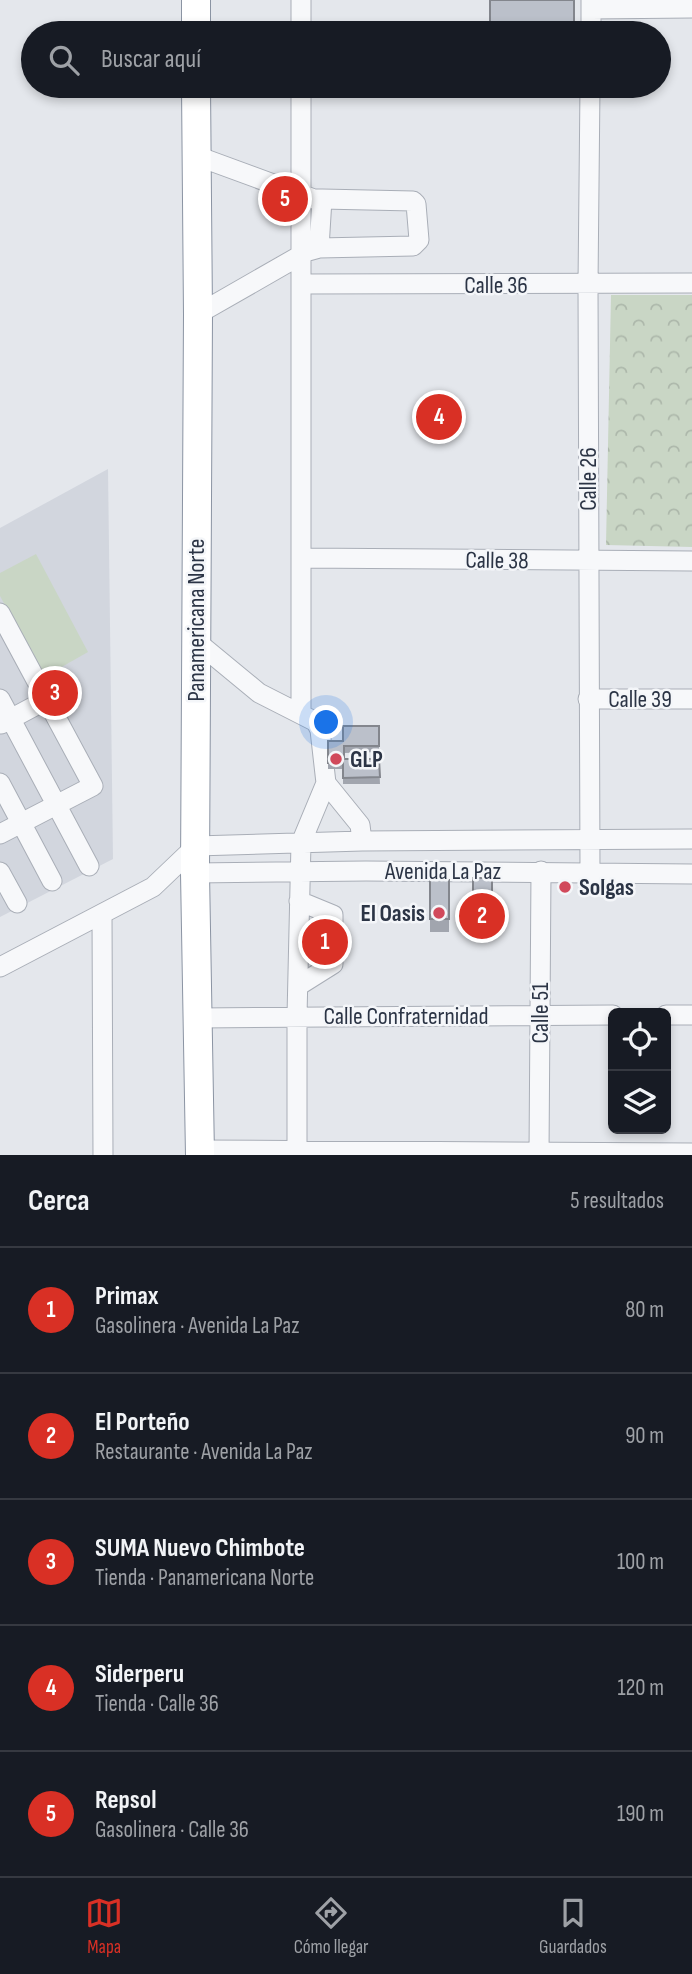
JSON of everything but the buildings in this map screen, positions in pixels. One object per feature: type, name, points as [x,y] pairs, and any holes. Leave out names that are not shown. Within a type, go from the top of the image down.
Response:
[{"type":"highway","points":[[196,0],[196,21]]},
{"type":"highway","name":"Panamericana Norte","points":[[196,98],[198,314],[195,859],[200,1153]]},
{"type":"street","points":[[301,0],[301,21]]},
{"type":"street","points":[[591,4],[692,8]]},
{"type":"street","points":[[301,98],[301,194],[310,251]]},
{"type":"street","name":"Calle 26","points":[[590,98],[590,872]]},
{"type":"street","points":[[197,156],[314,199],[413,201],[416,204],[419,240],[413,246],[310,251],[198,314]]},
{"type":"street","points":[[301,714],[301,284],[322,199]]},
{"type":"street","name":"Calle 36","points":[[301,284],[692,283]]},
{"type":"street","name":"Calle 38","points":[[301,558],[692,561]]},
{"type":"street","points":[[0,834],[93,786],[2,622]]},
{"type":"street","points":[[196,641],[259,692],[316,722],[320,730],[326,783],[302,843],[300,872],[297,1153]]},
{"type":"street","points":[[0,699],[5,721],[57,805],[89,866]]},
{"type":"street","name":"Calle 39","points":[[589,699],[692,699]]},
{"type":"street","points":[[5,721],[46,700]]},
{"type":"street","points":[[0,783],[52,881]]},
{"type":"street","points":[[326,783],[360,825],[362,841]]},
{"type":"street","name":"Avenida La Paz","points":[[195,859],[302,843],[692,839]]},
{"type":"street","points":[[0,967],[153,887],[195,859]]},
{"type":"street","name":"Avenida La Paz","points":[[195,859],[300,872],[541,871],[692,874]]},
{"type":"street","name":"Calle 51","points":[[539,1154],[541,871]]},
{"type":"street","points":[[0,872],[17,903]]},
{"type":"street","points":[[298,986],[333,964],[333,915],[299,901]]},
{"type":"street","points":[[102,914],[103,1155]]},
{"type":"street","points":[[671,1015],[692,1015]]},
{"type":"street","name":"Calle Confraternidad","points":[[198,1018],[608,1016]]},
{"type":"street","points":[[200,1153],[692,1153]]},
{"type":"shaded area","points":[[108,469],[113,859],[0,917],[0,528]]},
{"type":"green space","points":[[611,295],[692,295],[692,547],[606,545]]},
{"type":"green space","points":[[36,554],[88,652],[44,677],[0,596],[0,573]]},
{"type":"place","name":"Repsol","points":[[285,199]]},
{"type":"place","name":"Siderperu","points":[[439,417]]},
{"type":"place","name":"SUMA Nuevo Chimbote","points":[[55,693]]},
{"type":"place","name":"GLP","points":[[336,759]]},
{"type":"place","name":"Solgas","points":[[565,887]]},
{"type":"place","name":"El Oasis","points":[[439,913]]},
{"type":"place","name":"El Porteño","points":[[482,916]]},
{"type":"place","name":"Primax","points":[[325,942]]}]
